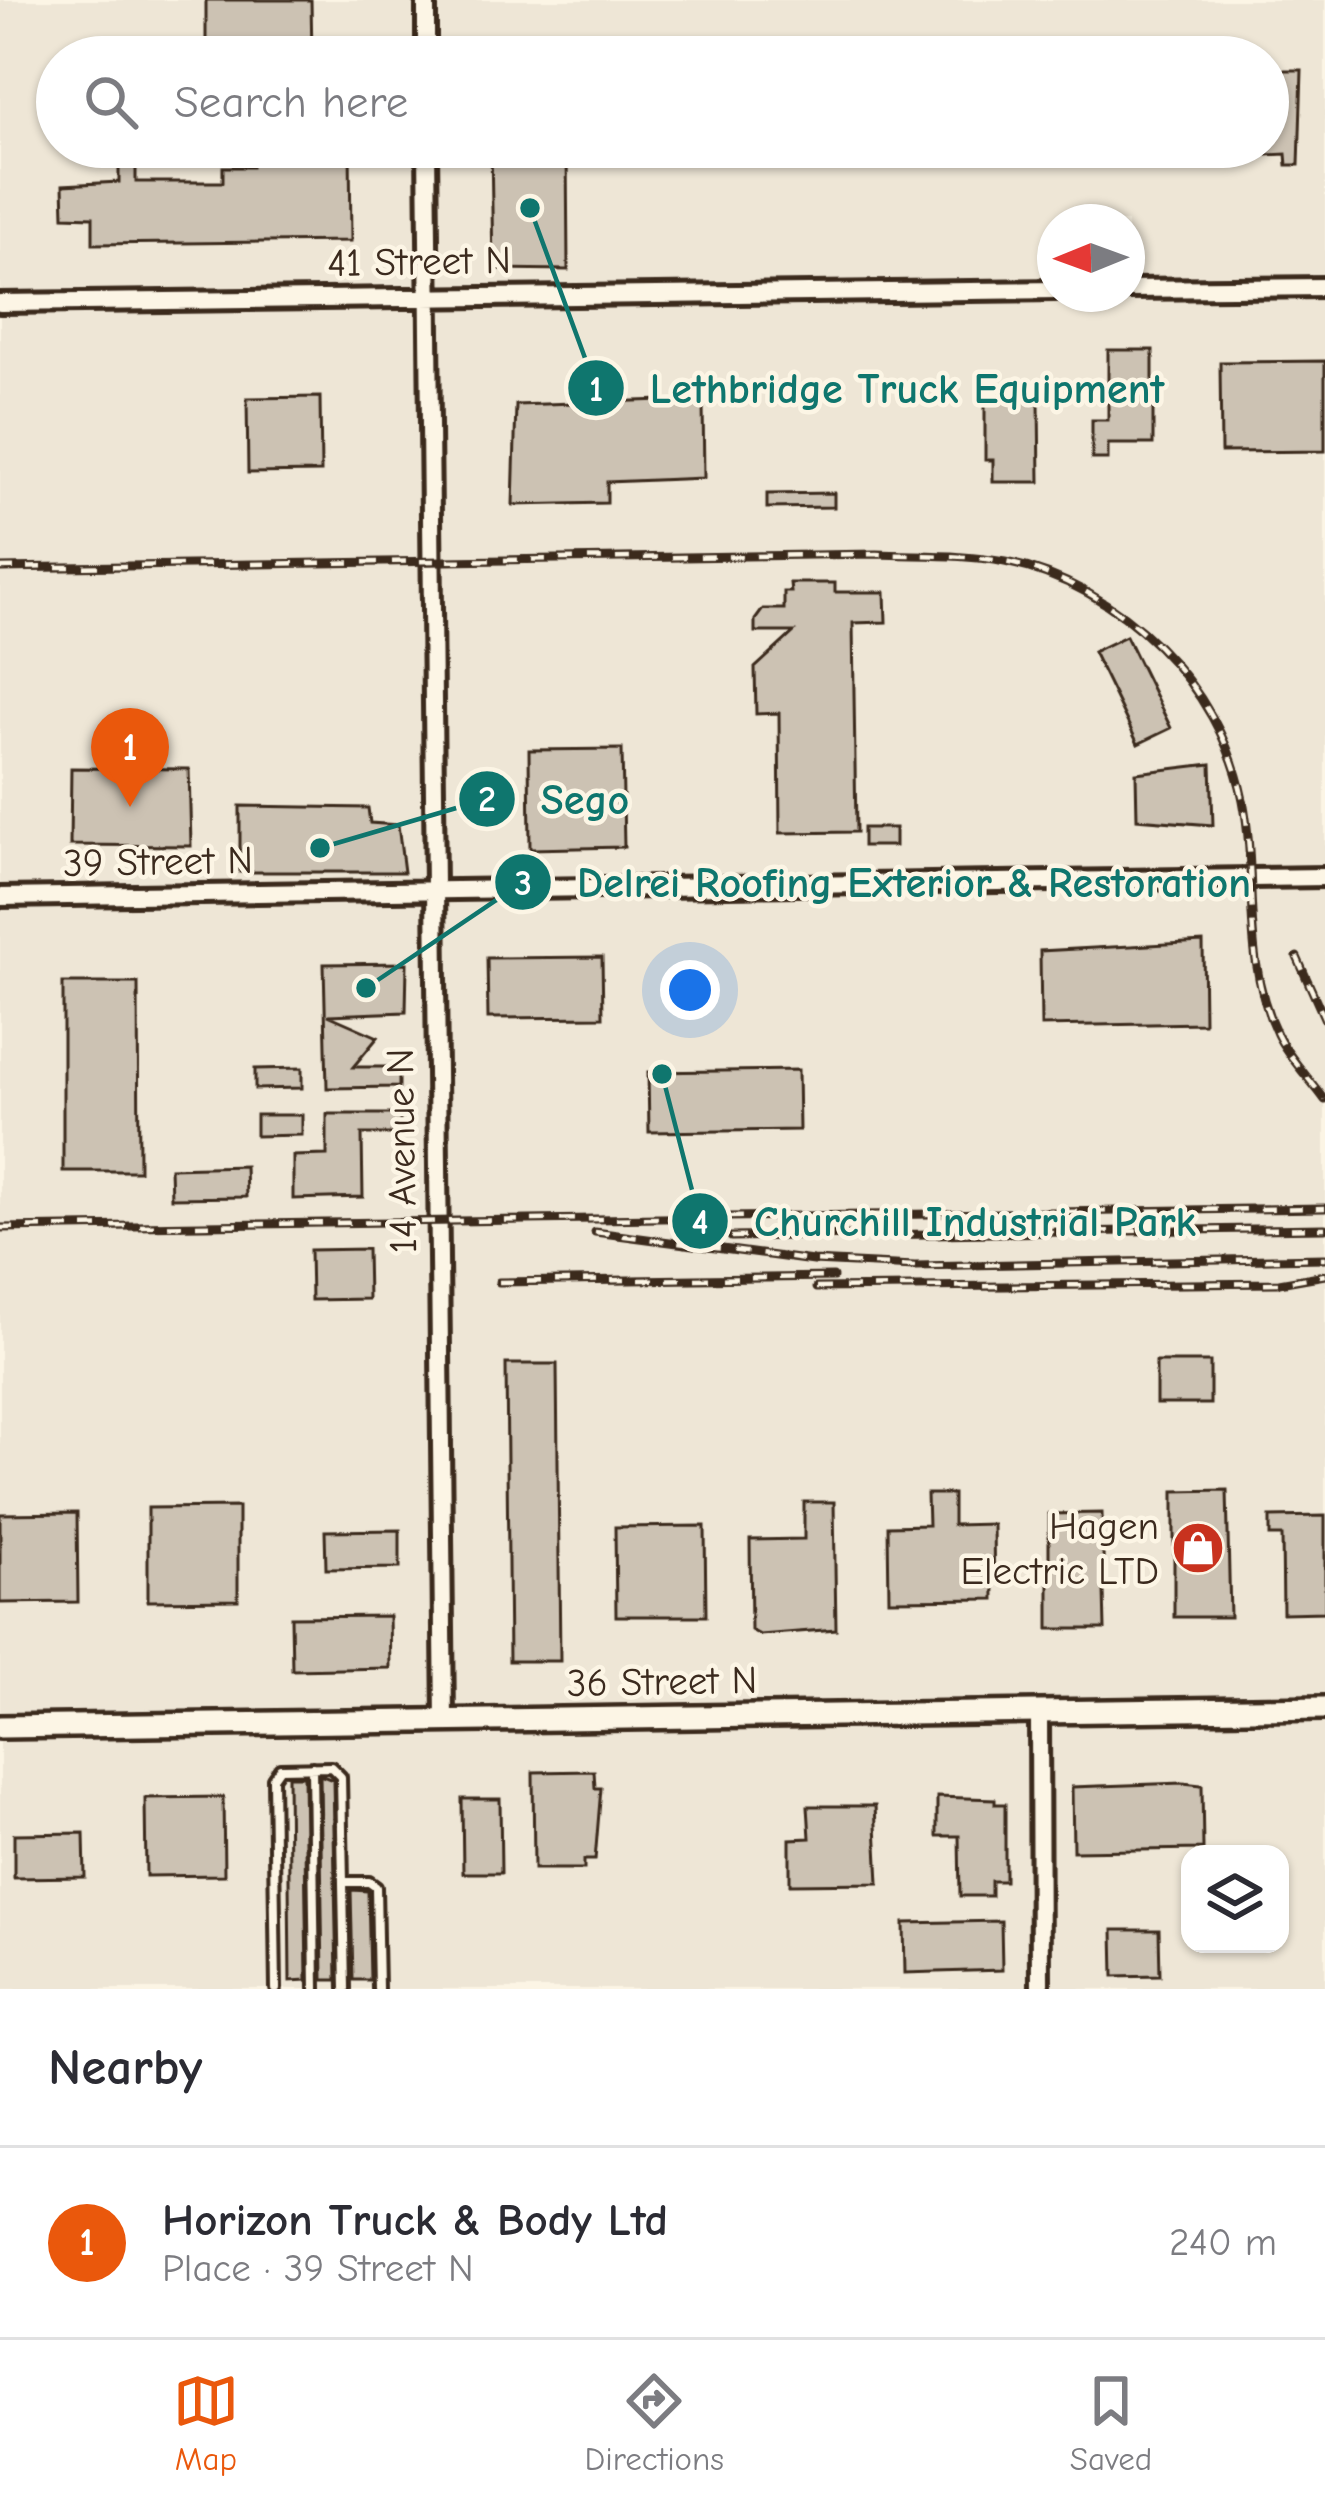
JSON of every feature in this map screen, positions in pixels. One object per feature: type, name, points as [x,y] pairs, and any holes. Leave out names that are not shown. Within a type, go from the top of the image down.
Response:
[{"type":"street","points":[[426,0],[426,36]]},
{"type":"street","name":"14 Avenue N","points":[[428,168],[431,892],[443,1721]]},
{"type":"street","points":[[1145,289],[1325,287]]},
{"type":"street","name":"41 Street N","points":[[0,303],[1037,290]]},
{"type":"street","name":"39 Street N","points":[[0,897],[1325,877]]},
{"type":"street","name":"36 Street N","points":[[0,1727],[1325,1708]]},
{"type":"street","points":[[1039,1711],[1040,1989]]},
{"type":"lane","points":[[313,1767],[315,1989]]},
{"type":"lane","points":[[276,1989],[273,1778],[280,1768],[313,1767],[338,1769],[340,1777],[344,1989]]},
{"type":"lane","points":[[343,1882],[369,1882],[376,1888],[378,1989]]},
{"type":"shaded area","points":[[0,0],[1325,0],[1325,1989],[0,1989]]},
{"type":"building","points":[[206,0],[311,0],[312,36],[206,36]]},
{"type":"building","points":[[1289,70],[1302,70],[1299,165],[1289,165]]},
{"type":"building","points":[[119,168],[136,168],[136,182],[223,182],[223,168],[350,168],[351,241],[93,244],[93,217],[64,216],[63,185],[119,182]]},
{"type":"building","points":[[491,168],[567,168],[568,270],[493,269]]},
{"type":"building","points":[[1108,350],[1153,350],[1153,444],[1108,444],[1108,459],[1092,459],[1092,420],[1108,420]]},
{"type":"building","points":[[1325,361],[1325,451],[1221,452],[1220,362]]},
{"type":"building","points":[[995,394],[1029,394],[1029,402],[1039,402],[1040,482],[993,482],[993,460],[985,460],[985,401],[995,401]]},
{"type":"building","points":[[320,397],[321,472],[248,473],[247,398]]},
{"type":"building","points":[[703,403],[704,478],[607,482],[607,503],[513,505],[516,405]]},
{"type":"building","points":[[834,493],[834,507],[767,508],[767,494]]},
{"type":"building","points":[[790,583],[835,583],[835,592],[885,592],[886,622],[853,623],[856,832],[780,833],[779,713],[756,714],[755,668],[794,632],[755,632],[755,620],[763,609],[784,609],[784,592],[791,592]]},
{"type":"building","points":[[1126,636],[1171,728],[1138,744],[1093,652]]},
{"type":"building","points":[[622,749],[624,847],[530,849],[529,750]]},
{"type":"building","points":[[1211,764],[1213,825],[1137,819],[1136,773]]},
{"type":"building","points":[[71,768],[189,769],[191,846],[70,845]]},
{"type":"building","points":[[240,806],[368,808],[370,823],[398,825],[404,872],[240,872]]},
{"type":"building","points":[[863,828],[895,828],[895,846],[863,846]]},
{"type":"building","points":[[1203,942],[1204,1023],[1041,1026],[1040,951]]},
{"type":"building","points":[[602,957],[603,1017],[488,1018],[487,958]]},
{"type":"building","points":[[407,963],[406,1012],[328,1015],[378,1037],[353,1067],[399,1067],[399,1087],[327,1088],[324,964]]},
{"type":"building","points":[[63,983],[138,983],[139,1171],[63,1171]]},
{"type":"building","points":[[302,1068],[302,1088],[255,1089],[255,1069]]},
{"type":"building","points":[[798,1070],[799,1130],[649,1132],[648,1072]]},
{"type":"building","points":[[327,1114],[400,1114],[400,1134],[362,1134],[363,1197],[293,1199],[293,1156],[327,1155]]},
{"type":"building","points":[[256,1115],[302,1115],[302,1135],[256,1136]]},
{"type":"building","points":[[245,1166],[246,1197],[171,1198],[170,1168]]},
{"type":"building","points":[[367,1249],[368,1299],[311,1300],[310,1250]]},
{"type":"building","points":[[1156,1362],[1210,1362],[1210,1404],[1156,1404]]},
{"type":"building","points":[[506,1364],[557,1364],[560,1661],[509,1661]]},
{"type":"building","points":[[1227,1490],[1230,1617],[1174,1617],[1174,1491]]},
{"type":"building","points":[[927,1494],[953,1494],[953,1525],[993,1524],[994,1599],[889,1600],[888,1526],[928,1525]]},
{"type":"building","points":[[804,1502],[834,1502],[836,1629],[760,1635],[751,1630],[750,1540],[804,1539]]},
{"type":"building","points":[[238,1507],[238,1600],[148,1601],[148,1508]]},
{"type":"building","points":[[77,1513],[78,1602],[0,1603],[0,1514]]},
{"type":"building","points":[[1102,1513],[1105,1629],[1049,1629],[1049,1514]]},
{"type":"building","points":[[1325,1516],[1325,1612],[1283,1613],[1282,1536],[1270,1536],[1270,1517]]},
{"type":"building","points":[[705,1526],[706,1616],[616,1616],[615,1527]]},
{"type":"building","points":[[400,1530],[400,1568],[326,1569],[325,1531]]},
{"type":"building","points":[[389,1616],[390,1668],[292,1670],[291,1617]]},
{"type":"building","points":[[594,1771],[595,1788],[601,1788],[595,1860],[584,1860],[584,1869],[534,1869],[533,1772]]},
{"type":"building","points":[[320,1775],[333,1780],[337,1980],[323,1980]]},
{"type":"building","points":[[288,1776],[304,1776],[307,1980],[290,1981]]},
{"type":"building","points":[[1202,1785],[1203,1845],[1073,1851],[1072,1787]]},
{"type":"building","points":[[223,1797],[224,1875],[146,1876],[145,1798]]},
{"type":"building","points":[[937,1797],[995,1799],[995,1804],[1005,1804],[1005,1881],[991,1881],[991,1896],[960,1896],[959,1836],[937,1836]]},
{"type":"building","points":[[462,1799],[500,1799],[501,1873],[463,1873]]},
{"type":"building","points":[[808,1806],[875,1806],[879,1883],[790,1884],[790,1839],[810,1838]]},
{"type":"building","points":[[84,1833],[85,1877],[14,1878],[14,1834]]},
{"type":"building","points":[[351,1890],[368,1891],[370,1980],[353,1980]]},
{"type":"building","points":[[1001,1921],[1002,1970],[905,1973],[904,1923]]},
{"type":"building","points":[[1113,1930],[1159,1930],[1160,1975],[1114,1976]]},
{"type":"railway","points":[[0,568],[877,554],[989,559],[1047,574],[1125,617],[1188,680],[1212,718],[1231,758],[1243,800],[1254,948],[1266,1006],[1282,1043],[1325,1100]]},
{"type":"railway","points":[[1297,957],[1325,1020]]},
{"type":"railway","points":[[0,1228],[1325,1208]]},
{"type":"railway","points":[[731,1237],[1325,1228]]},
{"type":"railway","points":[[595,1232],[813,1261],[915,1266],[1325,1258]]},
{"type":"railway","points":[[816,1288],[1279,1283],[1325,1275]]},
{"type":"railway","points":[[499,1282],[833,1277]]},
{"type":"place","name":"Lethbridge Truck Equipment","points":[[530,208]]},
{"type":"place","name":"Horizon Truck & Body Ltd","points":[[130,807]]},
{"type":"place","name":"Sego","points":[[320,848]]},
{"type":"place","name":"Delrei Roofing Exterior & Restoration","points":[[366,988]]},
{"type":"place","name":"Churchill Industrial Park","points":[[662,1074]]},
{"type":"place","name":"Hagen Electric LTD","points":[[1198,1548]]}]
